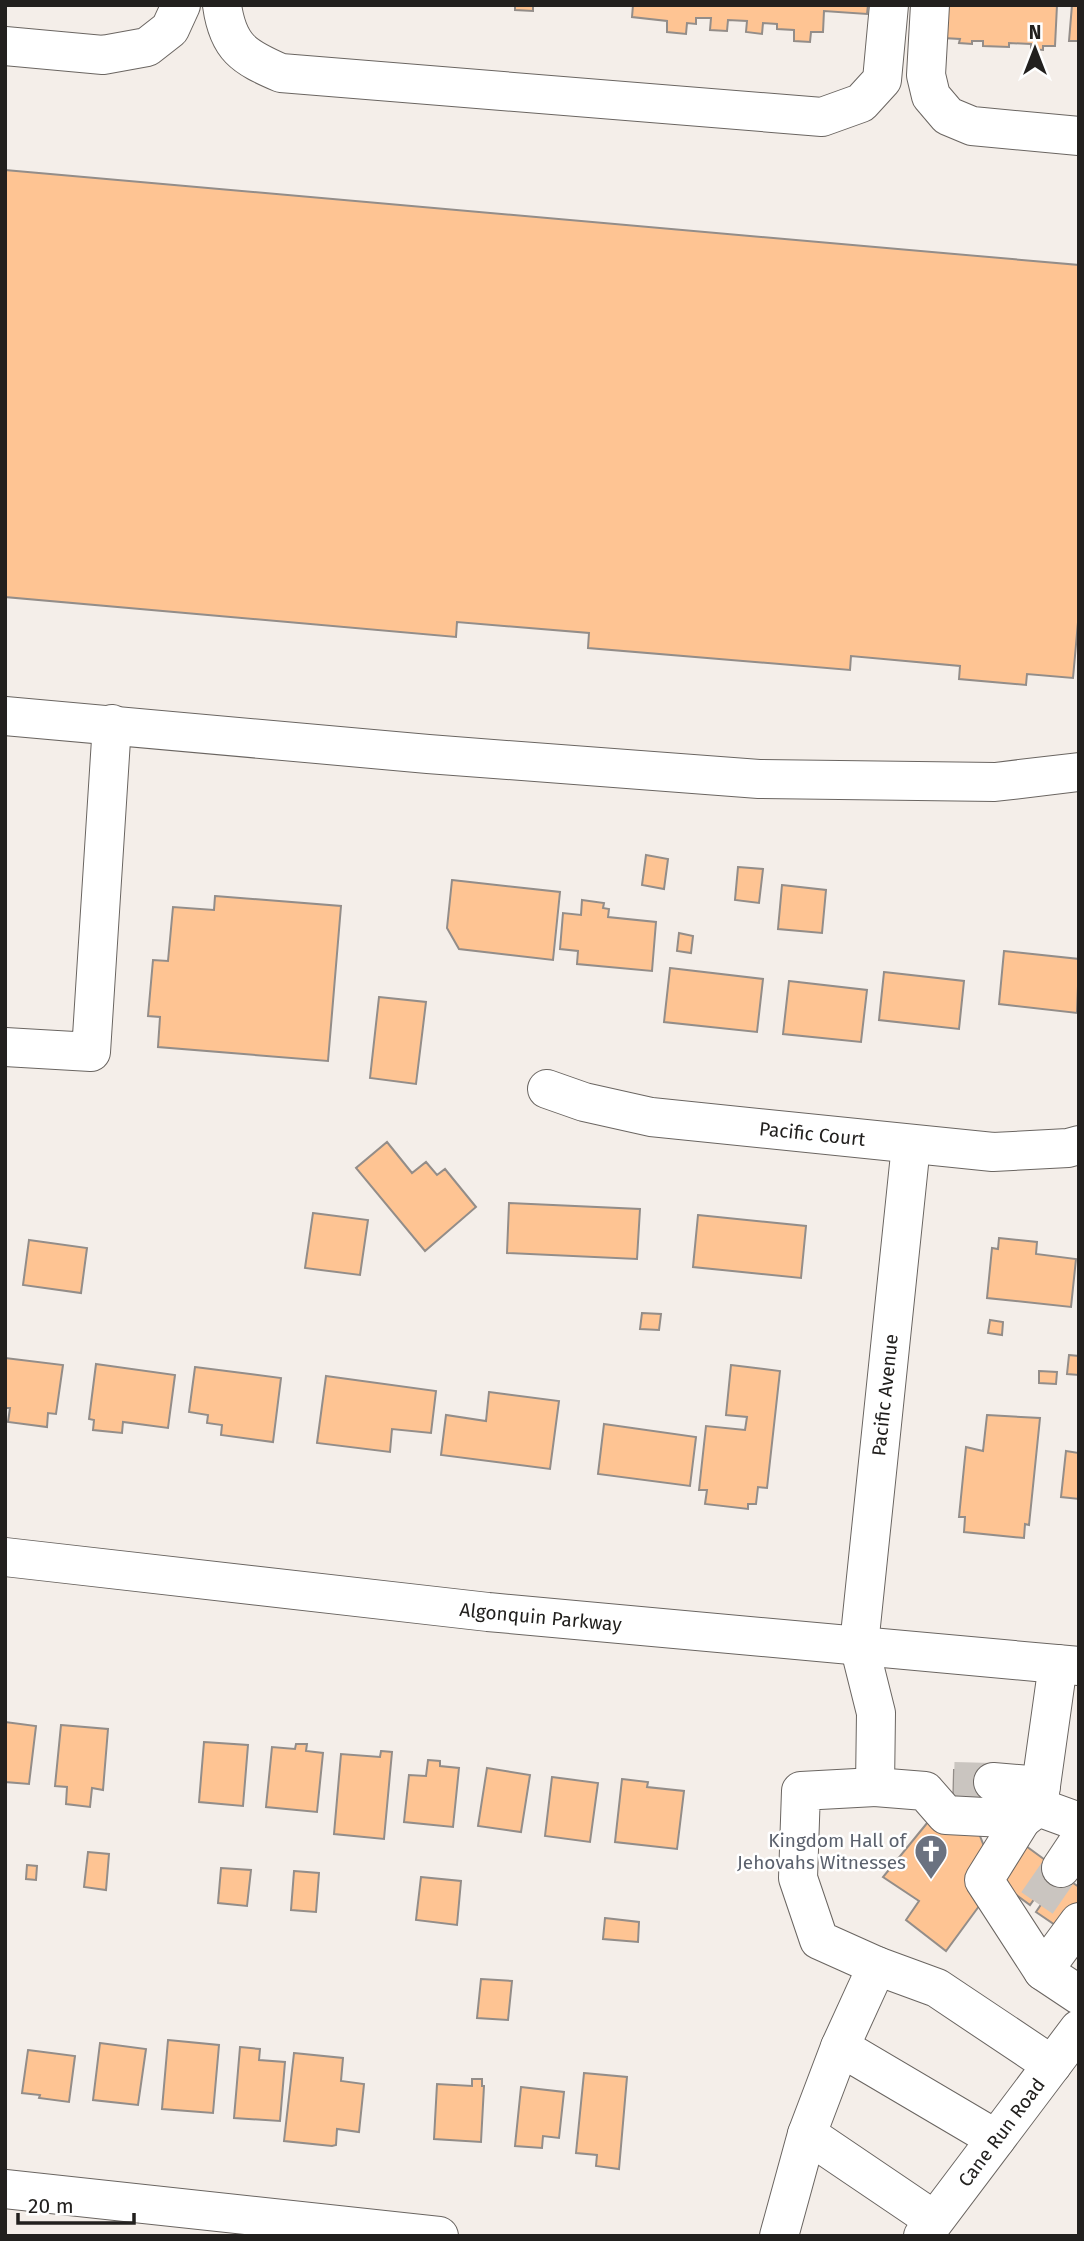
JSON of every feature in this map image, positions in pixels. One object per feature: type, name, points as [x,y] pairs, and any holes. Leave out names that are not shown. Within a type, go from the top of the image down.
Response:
[{"type":"street","points":[[5,46],[103,55],[147,47],[170,29],[181,5]]},
{"type":"street","points":[[222,5],[231,40],[250,59],[281,73],[822,117],[861,103],[882,80],[889,5]]},
{"type":"street","points":[[930,5],[926,75],[931,96],[948,116],[972,126],[1079,136]]},
{"type":"street","points":[[5,716],[428,754],[760,779],[995,782],[1079,772]]},
{"type":"street","points":[[5,1047],[91,1052],[112,724]]},
{"type":"street","name":"Pacific Court","points":[[547,1089],[651,1117],[911,1145],[992,1152],[1068,1148],[1079,1145]]},
{"type":"street","name":"Pacific Avenue","points":[[876,1787],[876,1713],[859,1645],[911,1145]]},
{"type":"street","name":"Algonquin Parkway","points":[[5,1557],[488,1612],[1068,1665]]},
{"type":"street","points":[[1068,1665],[1034,1804],[984,1880],[1027,1917],[1043,1971],[1079,1995]]},
{"type":"street","points":[[993,1782],[1034,1804],[1079,1822]]},
{"type":"street","points":[[1034,1804],[946,1815],[939,1786],[801,1791],[798,1878],[819,1940],[877,1966],[937,1988],[1052,2065]]},
{"type":"street","points":[[1043,1971],[1079,1922]]},
{"type":"street","points":[[779,2236],[807,2134],[840,2047],[877,1966]]},
{"type":"street","name":"Cane Run Road","points":[[929,2228],[1079,2029]]},
{"type":"street","points":[[840,2047],[996,2139]]},
{"type":"street","points":[[807,2134],[929,2228]]},
{"type":"street","points":[[5,2189],[439,2236]]},
{"type":"building","points":[[515,5],[533,5],[533,11],[515,10]]},
{"type":"building","points":[[633,5],[868,5],[867,14],[824,11],[823,32],[811,32],[810,42],[794,41],[794,30],[777,29],[777,24],[763,23],[762,34],[746,32],[747,21],[728,20],[727,31],[710,30],[711,18],[696,18],[696,24],[687,23],[686,34],[667,32],[667,21],[632,17]]},
{"type":"building","points":[[945,5],[1057,5],[1055,46],[1043,46],[1043,50],[1031,49],[1031,44],[983,46],[983,41],[972,41],[972,44],[959,43],[960,39],[943,38]]},
{"type":"building","points":[[1072,5],[1079,5],[1079,41],[1069,41]]},
{"type":"building","points":[[5,170],[1079,265],[1079,611],[1073,678],[1027,674],[1026,685],[959,679],[960,666],[851,656],[850,670],[588,648],[589,633],[457,622],[456,637],[5,597]]},
{"type":"building","points":[[646,855],[668,859],[664,889],[642,885]]},
{"type":"building","points":[[738,867],[763,869],[759,903],[735,900]]},
{"type":"building","points":[[452,880],[560,892],[553,960],[459,949],[447,928]]},
{"type":"building","points":[[782,885],[826,890],[822,933],[778,929]]},
{"type":"building","points":[[215,896],[341,906],[328,1061],[158,1047],[160,1017],[148,1016],[153,960],[168,961],[173,907],[214,910]]},
{"type":"building","points":[[582,900],[604,903],[603,908],[609,909],[608,917],[656,922],[652,971],[577,964],[578,951],[560,949],[563,913],[581,915]]},
{"type":"building","points":[[679,933],[693,936],[691,953],[677,951]]},
{"type":"building","points":[[1004,951],[1079,959],[1077,1013],[999,1004]]},
{"type":"building","points":[[670,968],[763,979],[757,1032],[664,1022]]},
{"type":"building","points":[[884,972],[964,981],[959,1029],[879,1020]]},
{"type":"building","points":[[789,981],[867,990],[861,1042],[783,1034]]},
{"type":"building","points":[[379,997],[426,1002],[416,1084],[370,1078]]},
{"type":"building","points":[[387,1142],[412,1173],[426,1162],[437,1175],[445,1169],[476,1207],[425,1251],[356,1168]]},
{"type":"building","points":[[509,1203],[640,1209],[637,1259],[507,1253]]},
{"type":"building","points":[[313,1213],[368,1220],[360,1275],[305,1268]]},
{"type":"building","points":[[698,1215],[806,1226],[801,1278],[693,1267]]},
{"type":"building","points":[[999,1238],[1037,1242],[1036,1254],[1076,1259],[1071,1307],[987,1298],[992,1248],[998,1249]]},
{"type":"building","points":[[29,1240],[87,1248],[81,1293],[23,1285]]},
{"type":"building","points":[[642,1313],[661,1314],[659,1330],[640,1329]]},
{"type":"building","points":[[990,1320],[1003,1322],[1002,1335],[988,1333]]},
{"type":"building","points":[[1069,1355],[1079,1356],[1079,1375],[1067,1374]]},
{"type":"building","points":[[5,1358],[63,1365],[56,1414],[48,1413],[47,1427],[8,1422],[10,1408],[5,1408]]},
{"type":"building","points":[[96,1364],[175,1375],[168,1428],[123,1422],[122,1433],[93,1430],[94,1420],[89,1419]]},
{"type":"building","points":[[731,1365],[780,1371],[767,1488],[758,1487],[756,1504],[748,1504],[748,1509],[705,1504],[707,1490],[699,1490],[706,1426],[745,1430],[747,1417],[726,1415]]},
{"type":"building","points":[[195,1367],[281,1378],[273,1442],[221,1435],[222,1425],[207,1423],[208,1415],[189,1412]]},
{"type":"building","points":[[1039,1371],[1057,1372],[1056,1384],[1039,1383]]},
{"type":"building","points":[[326,1376],[436,1391],[431,1433],[392,1429],[390,1452],[317,1443]]},
{"type":"building","points":[[489,1392],[559,1401],[550,1469],[441,1455],[446,1415],[486,1421]]},
{"type":"building","points":[[987,1415],[1040,1418],[1029,1525],[1025,1524],[1024,1538],[964,1532],[965,1517],[959,1517],[966,1447],[983,1451]]},
{"type":"building","points":[[604,1424],[696,1437],[690,1486],[598,1474]]},
{"type":"building","points":[[1066,1451],[1079,1453],[1079,1499],[1061,1497]]},
{"type":"building","points":[[5,1722],[36,1726],[29,1784],[5,1782]]},
{"type":"building","points":[[61,1725],[108,1729],[103,1790],[92,1788],[90,1807],[66,1804],[67,1787],[55,1786]]},
{"type":"building","points":[[204,1742],[248,1745],[243,1806],[199,1802]]},
{"type":"building","points":[[296,1744],[307,1744],[306,1751],[323,1753],[317,1812],[266,1807],[272,1747],[295,1749]]},
{"type":"building","points":[[381,1751],[392,1752],[384,1839],[334,1834],[341,1754],[380,1757]]},
{"type":"building","points":[[428,1760],[440,1761],[440,1766],[459,1768],[453,1827],[404,1822],[409,1775],[426,1776]]},
{"type":"building","points":[[487,1768],[530,1775],[521,1832],[478,1826]]},
{"type":"building","points":[[954,1770],[993,1770],[993,1810],[953,1809]]},
{"type":"building","points":[[552,1777],[598,1783],[590,1842],[545,1836]]},
{"type":"building","points":[[622,1779],[648,1782],[647,1787],[684,1791],[677,1849],[615,1842]]},
{"type":"building","name":"Kingdom Hall of Jehovahs Witnesses","points":[[932,1817],[978,1831],[989,1859],[985,1898],[946,1951],[906,1920],[919,1901],[883,1877]]},
{"type":"building","points":[[1026,1846],[1056,1868],[1030,1905],[1000,1883]]},
{"type":"building","points":[[88,1852],[109,1854],[106,1890],[84,1887]]},
{"type":"building","points":[[27,1865],[37,1866],[36,1880],[26,1879]]},
{"type":"building","points":[[221,1868],[251,1870],[247,1906],[218,1903]]},
{"type":"building","points":[[294,1871],[319,1873],[316,1912],[291,1910]]},
{"type":"building","points":[[1061,1875],[1079,1887],[1079,1915],[1067,1933],[1036,1912]]},
{"type":"building","points":[[421,1877],[461,1881],[457,1925],[416,1920]]},
{"type":"building","points":[[605,1918],[639,1922],[638,1942],[603,1939]]},
{"type":"building","points":[[481,1979],[512,1981],[508,2020],[477,2018]]},
{"type":"building","points":[[168,2040],[219,2045],[213,2113],[162,2109]]},
{"type":"building","points":[[100,2043],[146,2049],[138,2105],[93,2100]]},
{"type":"building","points":[[240,2047],[260,2049],[259,2060],[285,2062],[280,2121],[234,2118]]},
{"type":"building","points":[[28,2050],[75,2056],[69,2102],[22,2093]]},
{"type":"building","points":[[294,2053],[343,2058],[341,2081],[364,2084],[359,2132],[337,2129],[336,2145],[332,2146],[284,2141]]},
{"type":"building","points":[[584,2073],[627,2077],[619,2169],[596,2166],[597,2155],[576,2153]]},
{"type":"building","points":[[472,2079],[482,2079],[484,2086],[481,2142],[434,2139],[437,2084],[472,2086]]},
{"type":"building","points":[[521,2087],[564,2092],[559,2138],[543,2136],[542,2148],[515,2146]]},
{"type":"tunnel","points":[[954,1781],[993,1782]]},
{"type":"tunnel","points":[[1037,1903],[1061,1868]]},
{"type":"place","name":"Kingdom Hall of Jehovahs Witnesses","points":[[931,1881]]}]
